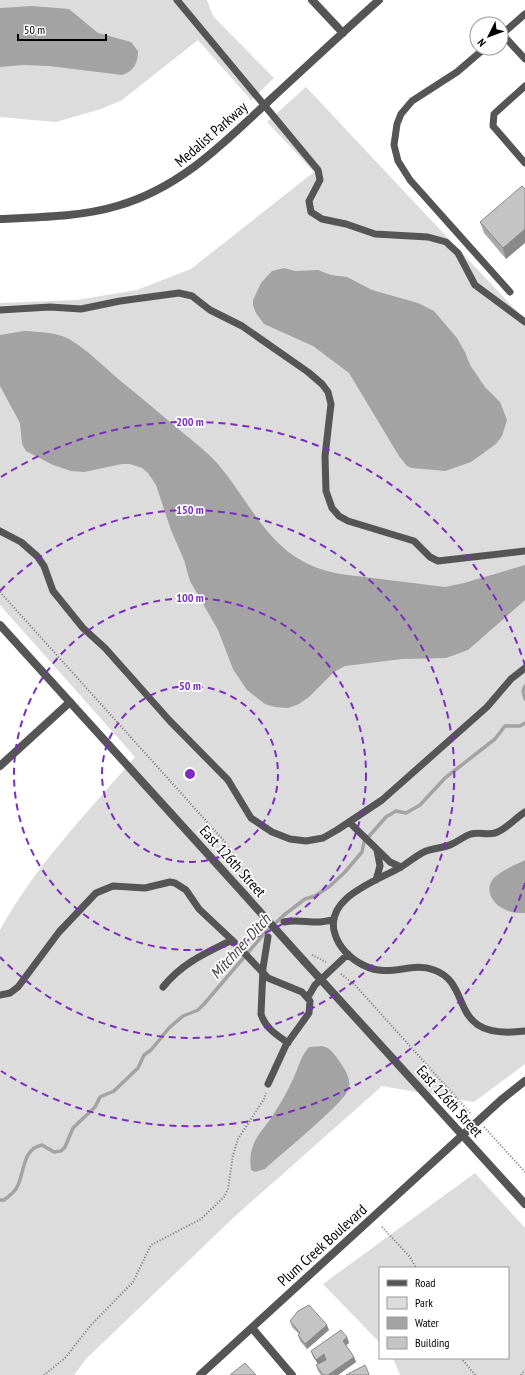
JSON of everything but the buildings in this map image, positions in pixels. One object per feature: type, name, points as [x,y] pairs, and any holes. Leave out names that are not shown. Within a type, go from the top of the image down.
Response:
[{"type":"street","points":[[312,0],[343,33]]},
{"type":"street","name":"Medalist Parkway","points":[[0,219],[88,213],[117,206],[145,196],[180,178],[201,164],[379,0]]},
{"type":"street","name":"East 126th Street","points":[[0,625],[525,1204]]},
{"type":"street","points":[[0,766],[70,702]]},
{"type":"street","name":"Plum Creek Boulevard","points":[[200,1375],[462,1135],[525,1081]]},
{"type":"street","points":[[252,1328],[292,1375]]},
{"type":"lane","points":[[178,0],[318,170],[320,180],[308,206],[314,215],[322,219],[346,224],[375,234],[428,237],[446,242],[458,253],[475,285],[525,322]]},
{"type":"lane","points":[[509,28],[525,14]]},
{"type":"lane","points":[[509,42],[525,59]]},
{"type":"lane","points":[[476,56],[457,72],[418,96],[407,105],[397,124],[394,145],[398,161],[410,180],[510,292]]},
{"type":"lane","points":[[525,86],[494,114],[493,126],[525,163]]},
{"type":"lane","points":[[0,310],[50,307],[81,309],[107,303],[172,294],[192,296],[210,310],[242,326],[295,362],[322,384],[328,392],[331,404],[325,456],[325,484],[330,504],[339,516],[354,523],[414,541],[430,557],[438,561],[525,551]]},
{"type":"lane","points":[[0,531],[21,542],[37,556],[44,566],[53,590],[82,628],[105,648],[169,720],[228,780],[248,814],[255,822],[279,836],[306,841],[318,840],[330,835],[399,787],[487,707],[511,679],[525,668]]},
{"type":"lane","points":[[525,812],[500,831],[495,833],[471,834],[452,844],[424,852],[401,867],[353,893],[340,906],[334,919],[336,937],[348,954],[363,965],[377,970],[391,971],[419,967],[436,970],[450,982],[466,1013],[478,1025],[490,1030],[525,1030]]},
{"type":"lane","points":[[349,822],[390,862],[401,867]]},
{"type":"lane","points":[[376,880],[380,866],[377,850]]},
{"type":"lane","points":[[0,995],[10,993],[18,987],[50,943],[86,902],[101,890],[113,886],[145,888],[163,883],[175,883],[186,890],[198,909],[232,940],[262,973],[272,981],[302,992],[308,997],[311,1003],[309,1013],[288,1043],[270,1076],[268,1084]]},
{"type":"lane","points":[[284,922],[294,920],[321,922],[334,919]]},
{"type":"lane","points":[[268,937],[264,950],[262,973],[261,1003],[263,1020],[273,1032],[288,1043]]},
{"type":"lane","points":[[163,987],[175,973],[191,960],[232,940]]},
{"type":"lane","points":[[308,997],[310,991],[321,979],[348,954]]},
{"type":"path","points":[[0,592],[226,843],[247,876],[251,888]]},
{"type":"path","points":[[311,955],[333,968],[355,985],[525,1172]]},
{"type":"path","points":[[44,1375],[65,1358],[91,1325],[129,1286],[151,1245],[201,1219],[224,1197],[228,1189],[233,1155],[238,1139],[264,1100],[268,1084]]},
{"type":"path","points":[[382,1227],[410,1258],[415,1267]]},
{"type":"path","points":[[462,1359],[475,1375]]},
{"type":"path","points":[[522,1375],[525,1370]]},
{"type":"green space","points":[[0,0],[207,0],[213,16],[274,78],[251,100],[198,40],[122,100],[101,109],[56,122],[0,117]]},
{"type":"green space","points":[[306,87],[525,320],[525,1064],[474,1102],[382,1086],[233,1218],[86,1359],[74,1375],[0,1375],[0,930],[29,884],[63,840],[135,757],[0,605],[0,303],[77,300],[137,290],[191,269],[314,172],[267,122]]},
{"type":"green space","points":[[475,1173],[525,1228],[525,1375],[400,1375],[393,1359],[509,1359],[509,1267],[379,1267],[379,1342],[323,1284]]},
{"type":"water","points":[[32,6],[69,9],[98,33],[131,42],[138,51],[136,63],[130,71],[122,75],[49,66],[23,65],[0,67],[0,8]]},
{"type":"water","points":[[284,268],[295,271],[318,270],[331,275],[347,277],[372,290],[418,303],[434,311],[457,338],[470,365],[485,387],[500,402],[507,420],[502,436],[496,444],[471,462],[445,471],[412,468],[407,466],[399,456],[349,373],[313,346],[264,324],[256,313],[253,306],[253,300],[261,283],[272,271]]},
{"type":"water","points":[[24,331],[59,335],[76,343],[90,354],[214,460],[232,482],[268,532],[282,546],[298,558],[317,568],[340,574],[445,587],[525,565],[525,600],[468,650],[446,658],[402,659],[345,666],[334,672],[309,697],[299,704],[288,708],[275,707],[265,704],[247,690],[233,669],[218,630],[190,581],[184,560],[171,530],[156,485],[148,473],[142,468],[130,464],[122,464],[84,472],[71,471],[53,465],[26,451],[22,444],[20,423],[0,386],[0,335]]},
{"type":"water","points":[[525,860],[525,913],[517,913],[509,911],[496,904],[491,896],[489,888],[490,883],[500,873]]},
{"type":"water","points":[[322,1046],[328,1048],[338,1059],[349,1078],[348,1090],[344,1097],[324,1117],[265,1169],[255,1172],[251,1170],[250,1161],[255,1142],[284,1096],[304,1054],[309,1047]]},
{"type":"waterway","name":"Mitchner Ditch","points":[[525,686],[523,691],[525,699]]},
{"type":"waterway","name":"Mitchner Ditch","points":[[0,1200],[4,1200],[16,1189],[24,1163],[30,1152],[35,1147],[42,1145],[54,1152],[61,1151],[65,1147],[73,1128],[95,1107],[100,1097],[114,1091],[138,1068],[144,1055],[151,1050],[169,1028],[183,1016],[198,1010],[263,935],[284,915],[305,899],[315,896],[330,886],[345,872],[362,852],[364,842],[386,817],[396,811],[406,813],[420,805],[445,778],[495,739],[505,726],[520,726],[525,723]]}]
